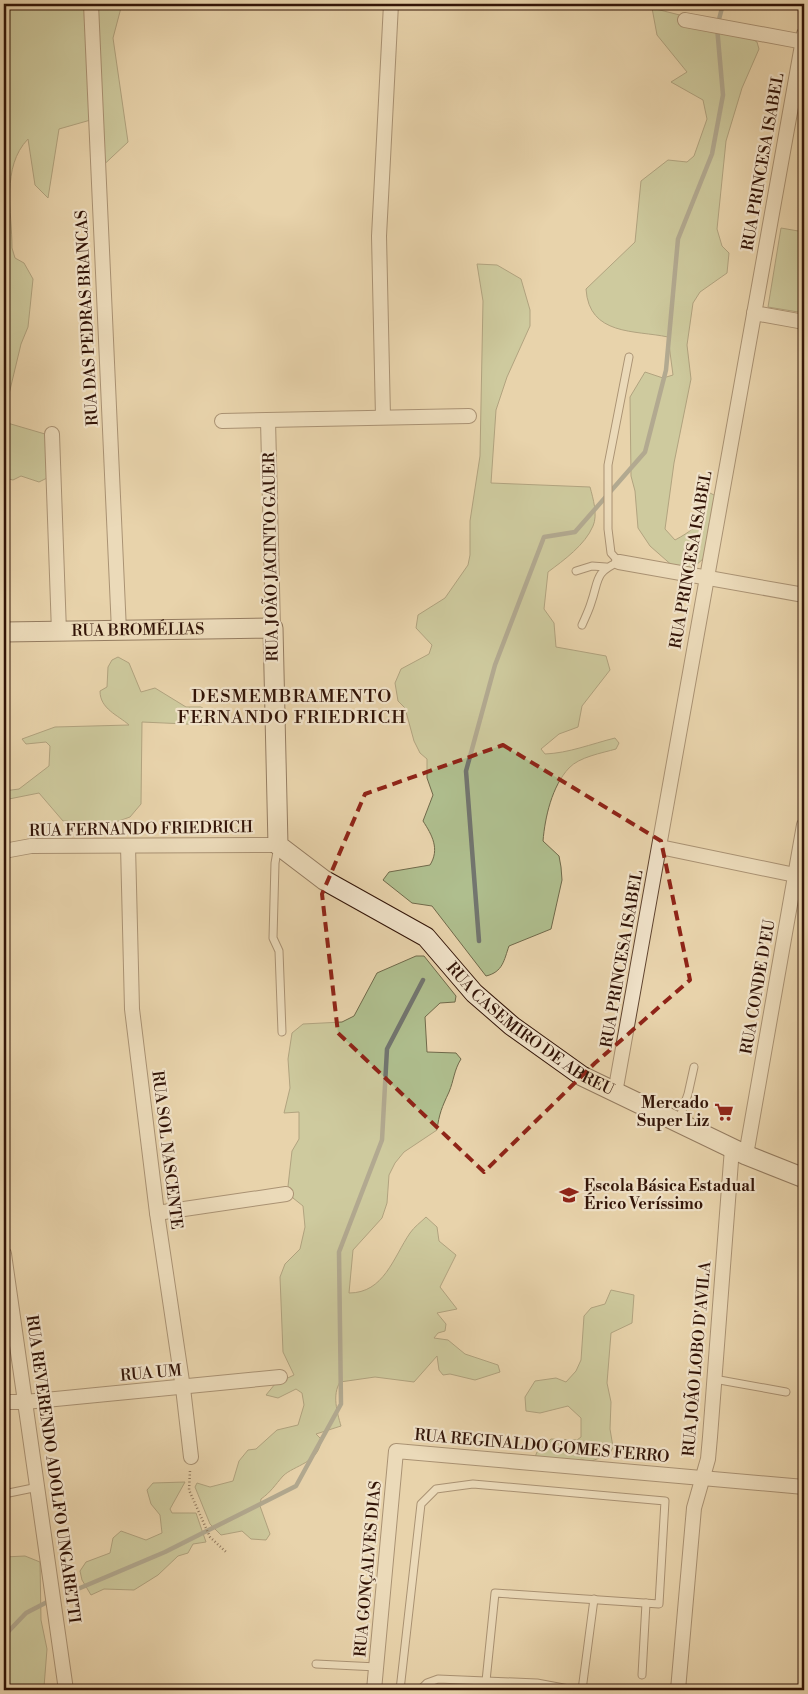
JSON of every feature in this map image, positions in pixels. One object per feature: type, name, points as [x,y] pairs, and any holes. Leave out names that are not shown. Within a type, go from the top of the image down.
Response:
[{"type":"street","name":"RUA DAS PEDRAS BRANCAS","points":[[91,4],[119,631]]},
{"type":"street","points":[[383,417],[379,236],[391,4]]},
{"type":"street","points":[[684,20],[804,39]]},
{"type":"street","name":"RUA PRINCESA ISABEL","points":[[615,1093],[804,39]]},
{"type":"street","points":[[754,313],[804,322]]},
{"type":"street","points":[[222,421],[468,416]]},
{"type":"street","name":"RUA JOÃO JACINTO GAUER","points":[[268,420],[278,845]]},
{"type":"street","points":[[52,434],[60,632]]},
{"type":"street","points":[[613,565],[706,578],[804,595]]},
{"type":"street","name":"RUA BROMÉLIAS","points":[[4,632],[273,628]]},
{"type":"street","name":"RUA CONDE D'EU","points":[[739,1151],[800,876],[804,825]]},
{"type":"street","name":"RUA FERNANDO FRIEDRICH","points":[[4,850],[31,846],[278,845]]},
{"type":"street","name":"RUA CASEMIRO DE ABREU","points":[[278,845],[324,880],[426,938],[474,993],[512,1026],[582,1076],[739,1151],[804,1178]]},
{"type":"street","name":"RUA SOL NASCENTE","points":[[128,846],[132,1009],[157,1213],[183,1388],[191,1457]]},
{"type":"street","points":[[660,847],[800,876]]},
{"type":"street","name":"RUA JOÃO LOBO D'AVILA","points":[[678,1690],[694,1508],[708,1459],[714,1379],[739,1151]]},
{"type":"street","points":[[157,1213],[286,1194]]},
{"type":"street","name":"RUA REVERENDO ADOLFO UNGARETTI","points":[[4,1254],[66,1690]]},
{"type":"street","name":"RUA UM","points":[[4,1402],[25,1402],[183,1388],[280,1377]]},
{"type":"street","name":"RUA REGINALDO GOMES FERRO","points":[[396,1451],[804,1487]]},
{"type":"street","name":"RUA GONÇALVES DIAS","points":[[374,1690],[396,1451]]},
{"type":"lane","points":[[613,565],[608,529],[608,464],[629,357]]},
{"type":"lane","points":[[576,571],[592,566],[613,565]]},
{"type":"lane","points":[[582,625],[591,603],[598,576],[613,565]]},
{"type":"lane","points":[[278,845],[275,863],[273,938],[279,951],[282,1032]]},
{"type":"lane","points":[[678,1122],[688,1094],[694,1067]]},
{"type":"lane","points":[[714,1379],[786,1392]]},
{"type":"lane","points":[[400,1690],[421,1504],[436,1488],[473,1484],[665,1502],[659,1604],[495,1593],[486,1681]]},
{"type":"lane","points":[[4,1494],[38,1487]]},
{"type":"lane","points":[[582,1690],[594,1599]]},
{"type":"lane","points":[[642,1675],[646,1603]]},
{"type":"lane","points":[[316,1664],[376,1668]]},
{"type":"lane","points":[[420,1690],[427,1683],[438,1680],[538,1683],[574,1690]]},
{"type":"path","points":[[191,1457],[188,1490],[198,1507],[210,1537],[226,1552]]},
{"type":"highlighted area","points":[[503,745],[661,841],[690,980],[595,1063],[484,1172],[338,1033],[322,894],[365,794]]},
{"type":"green space","points":[[4,4],[122,4],[113,38],[128,142],[96,172],[94,119],[59,129],[48,198],[35,185],[28,139],[14,163],[10,190],[12,248],[15,258],[24,263],[33,279],[28,327],[21,344],[4,415]]},
{"type":"green space","points":[[652,8],[735,29],[757,42],[759,49],[742,88],[726,141],[717,229],[722,246],[729,253],[727,273],[700,292],[693,303],[687,345],[691,379],[674,463],[665,529],[675,540],[685,534],[696,525],[710,493],[716,496],[716,504],[709,524],[704,558],[694,567],[675,568],[650,546],[638,528],[635,491],[631,476],[630,397],[645,372],[663,378],[673,375],[668,337],[628,331],[605,323],[595,315],[589,304],[586,289],[635,242],[641,181],[668,160],[687,162],[694,156],[707,119],[703,100],[671,82],[687,72],[657,35]]},
{"type":"green space","points":[[781,228],[804,232],[804,313],[768,307]]},
{"type":"green space","points":[[477,264],[497,265],[521,279],[530,310],[530,326],[507,377],[496,410],[491,483],[590,487],[594,506],[595,517],[593,526],[585,540],[574,552],[548,572],[544,609],[554,623],[556,647],[606,656],[610,670],[582,706],[578,727],[559,734],[541,749],[545,754],[554,753],[615,738],[619,743],[616,749],[591,756],[573,764],[563,775],[550,802],[543,841],[559,856],[562,880],[551,929],[509,946],[504,961],[496,972],[486,976],[432,906],[412,903],[383,880],[389,872],[430,865],[435,848],[432,837],[423,821],[433,795],[427,778],[427,759],[420,753],[414,741],[405,708],[398,701],[395,683],[401,669],[429,654],[432,645],[416,628],[418,615],[445,598],[468,565],[470,555],[470,521],[480,456],[483,301]]},
{"type":"green space","points":[[4,422],[45,434],[49,455],[47,478],[39,482],[21,476],[13,480],[4,478]]},
{"type":"green space","points":[[118,657],[129,663],[141,692],[155,688],[186,707],[201,707],[208,712],[211,721],[208,725],[142,722],[141,804],[130,817],[113,823],[63,821],[39,793],[4,800],[4,791],[19,789],[49,766],[50,746],[46,742],[26,744],[22,739],[55,727],[129,725],[106,707],[100,691],[107,687],[108,667],[112,660]]},
{"type":"green space","points":[[416,956],[424,956],[456,996],[455,1002],[440,1003],[425,1017],[427,1052],[456,1053],[461,1059],[441,1111],[437,1130],[404,1152],[395,1163],[389,1175],[387,1203],[382,1218],[353,1250],[349,1293],[371,1287],[379,1281],[410,1233],[426,1217],[437,1227],[439,1241],[456,1255],[440,1287],[457,1309],[437,1313],[446,1324],[445,1331],[438,1333],[434,1338],[448,1340],[465,1354],[498,1365],[500,1372],[475,1380],[450,1374],[443,1375],[439,1370],[437,1356],[414,1382],[375,1377],[340,1382],[336,1398],[341,1426],[316,1434],[321,1439],[320,1447],[316,1453],[306,1462],[283,1476],[261,1499],[260,1506],[270,1534],[266,1540],[251,1539],[242,1531],[221,1535],[210,1524],[195,1487],[197,1483],[210,1487],[233,1481],[239,1461],[248,1450],[256,1449],[277,1430],[298,1425],[304,1405],[302,1393],[296,1389],[278,1398],[266,1395],[275,1384],[294,1375],[283,1352],[280,1277],[285,1264],[300,1249],[305,1227],[303,1206],[293,1198],[288,1186],[292,1151],[299,1139],[299,1112],[284,1113],[290,1088],[288,1059],[292,1033],[303,1024],[342,1022],[354,1016],[377,973]]},
{"type":"green space","points":[[611,1290],[634,1295],[632,1323],[611,1333],[607,1383],[611,1402],[610,1429],[613,1447],[610,1454],[589,1462],[581,1459],[577,1462],[535,1457],[537,1452],[551,1439],[577,1440],[581,1437],[581,1418],[568,1406],[540,1413],[526,1411],[525,1397],[535,1381],[556,1378],[566,1382],[576,1371],[581,1360],[584,1316],[591,1308],[605,1304]]},
{"type":"green space","points":[[185,1482],[170,1509],[172,1513],[196,1513],[206,1542],[193,1544],[188,1553],[178,1556],[158,1575],[134,1590],[104,1589],[91,1595],[82,1580],[80,1571],[86,1562],[110,1553],[113,1538],[121,1531],[146,1540],[162,1533],[160,1515],[151,1504],[147,1490],[153,1483]]},
{"type":"green space","points":[[25,1556],[40,1562],[41,1620],[47,1649],[44,1687],[43,1690],[4,1690],[4,1557]]},
{"type":"waterway","points":[[479,941],[466,771],[495,665],[544,537],[575,532],[645,452],[666,370],[678,239],[712,154],[723,95],[717,27],[723,4]]},
{"type":"waterway","points":[[73,1591],[165,1552],[296,1486],[341,1404],[339,1252],[382,1140],[387,1049],[423,980]]},
{"type":"waterway","points":[[4,1636],[26,1613],[51,1600]]},
{"type":"place","name":"Mercado Super Liz","points":[[724,1112]]},
{"type":"place","name":"Escola Básica Estadual Érico Veríssimo","points":[[569,1195]]},
{"type":"district","name":"DESMEMBRAMENTO FERNANDO FRIEDRICH","points":[[292,706]]}]
